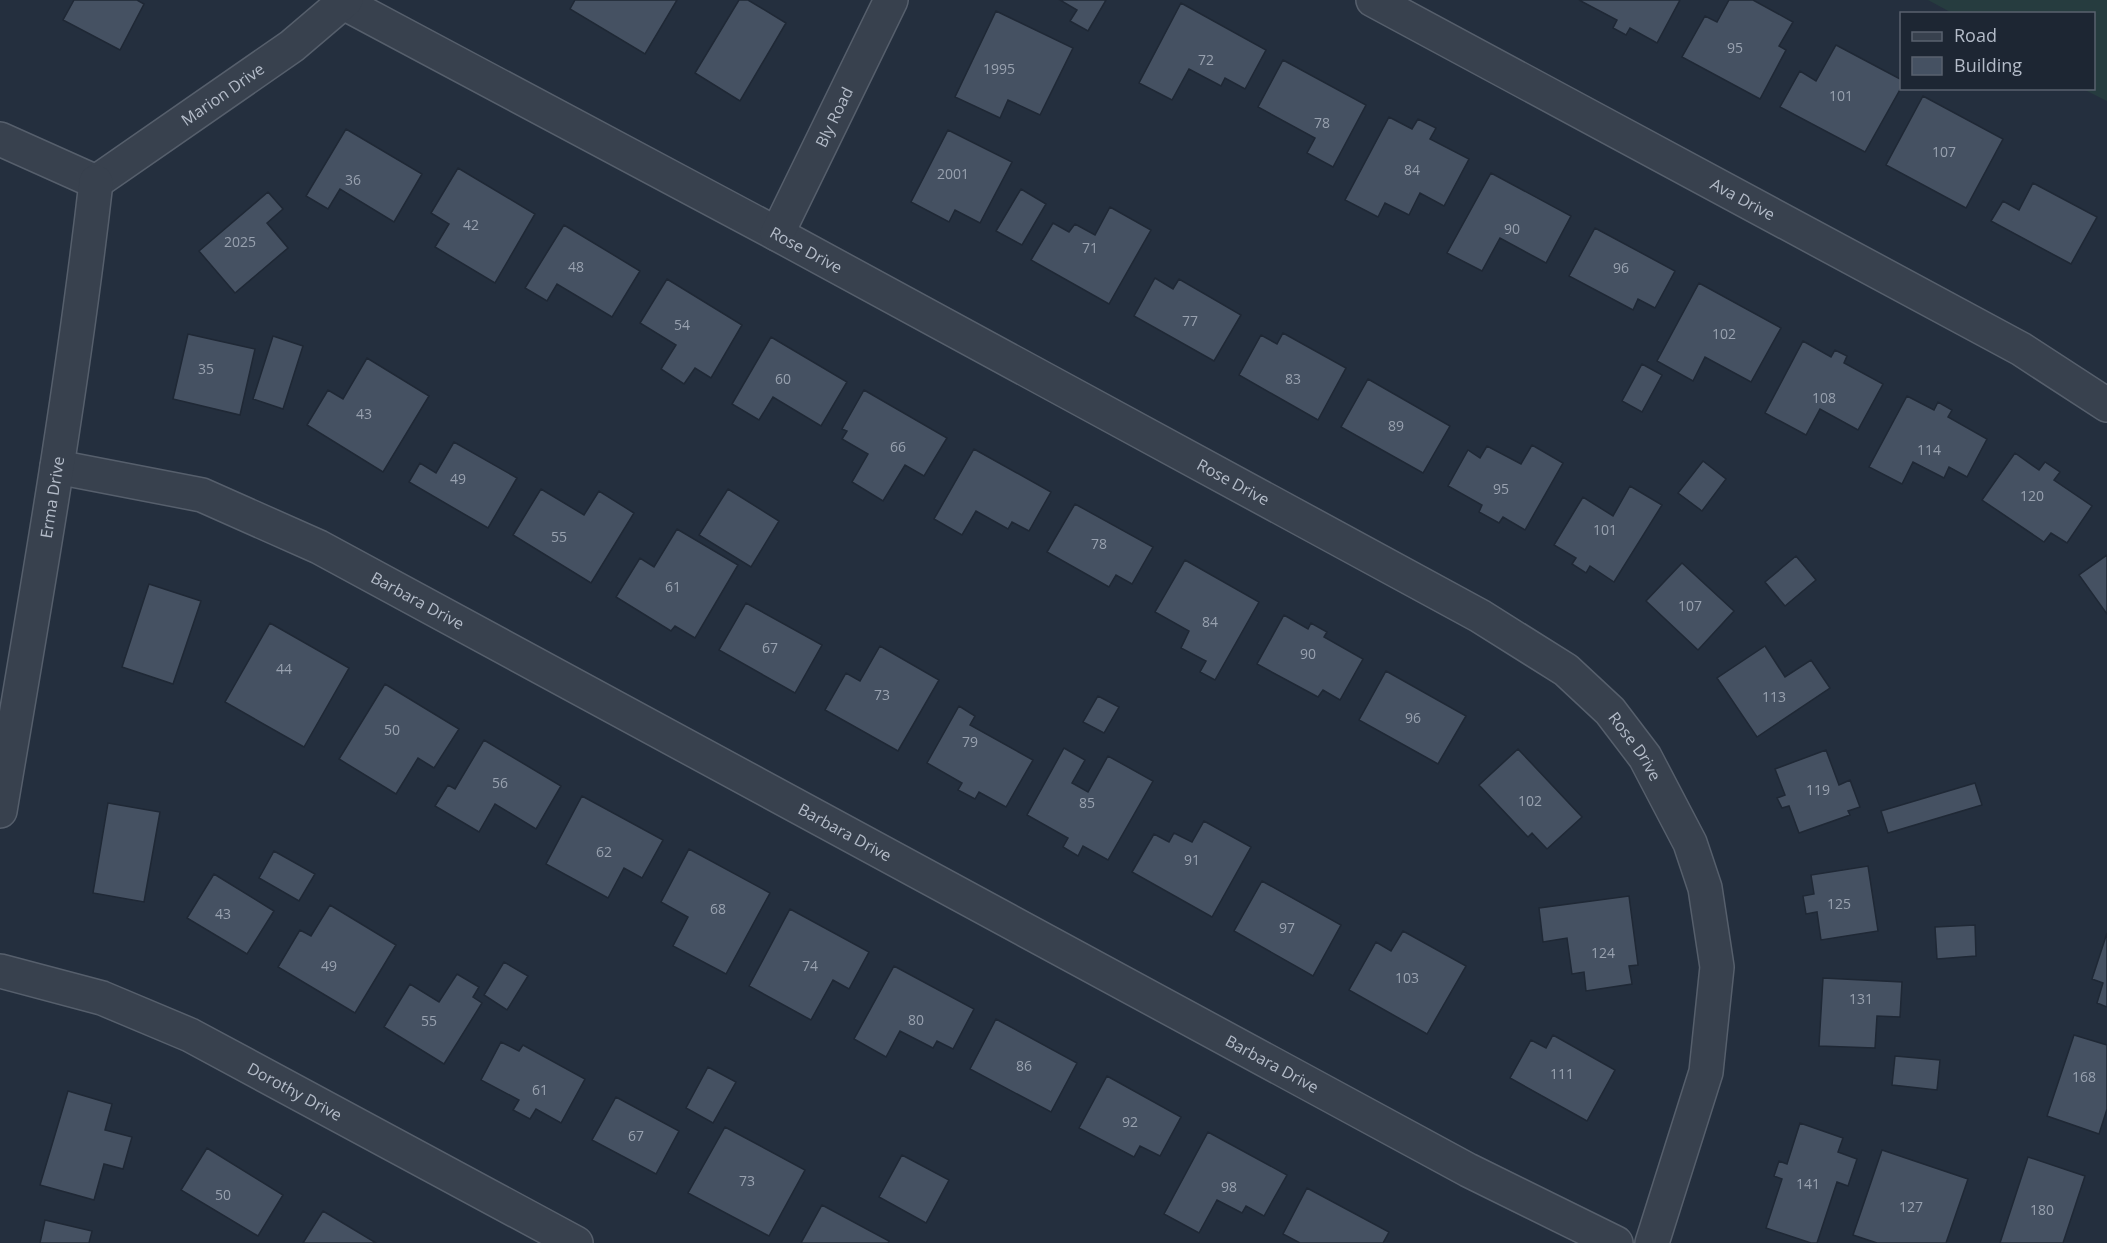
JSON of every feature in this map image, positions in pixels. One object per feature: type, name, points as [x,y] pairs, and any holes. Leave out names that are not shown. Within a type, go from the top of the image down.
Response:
[{"type":"street","name":"Bly Road","points":[[777,234],[891,0]]},
{"type":"street","name":"Ava Drive","points":[[1373,0],[2021,349],[2107,405]]},
{"type":"street","name":"Rose Drive","points":[[345,1],[1480,616],[1566,670],[1610,711],[1645,757],[1690,843],[1705,888],[1717,967],[1706,1072],[1652,1243]]},
{"type":"street","name":"Marion Drive","points":[[96,182],[292,46],[345,1]]},
{"type":"street","points":[[0,139],[96,182]]},
{"type":"street","name":"Erma Drive","points":[[0,811],[57,467],[85,280],[96,182]]},
{"type":"street","name":"Barbara Drive","points":[[57,467],[202,495],[319,547],[1468,1170],[1616,1243]]},
{"type":"street","name":"Dorothy Drive","points":[[0,971],[102,998],[190,1035],[576,1243]]},
{"type":"green space","points":[[1928,0],[2107,0],[2107,101],[2085,90],[2095,90],[2095,12],[1950,12]]},
{"type":"building","points":[[74,0],[137,0],[144,4],[120,50],[63,20]]},
{"type":"building","points":[[575,0],[677,0],[645,54],[570,9]]},
{"type":"building","points":[[739,0],[748,0],[786,23],[740,101],[695,73]]},
{"type":"building","points":[[1060,0],[1106,0],[1088,31],[1070,21],[1077,10]]},
{"type":"building","points":[[1579,0],[1680,0],[1657,43],[1630,28],[1626,35],[1613,28],[1617,20]]},
{"type":"building","points":[[1729,0],[1753,0],[1793,22],[1779,46],[1786,50],[1760,99],[1682,57],[1705,16],[1717,22]]},
{"type":"building","points":[[1181,3],[1266,50],[1245,89],[1225,78],[1221,86],[1189,69],[1172,100],[1139,83]]},
{"type":"building","points":[[996,11],[1073,48],[1040,115],[1008,100],[1000,118],[955,97]]},
{"type":"building","points":[[1836,45],[1900,79],[1900,90],[1865,152],[1780,107],[1800,71],[1816,81]]},
{"type":"building","points":[[1283,60],[1366,105],[1333,167],[1307,153],[1315,138],[1258,107]]},
{"type":"building","points":[[1923,96],[2003,139],[1966,208],[1886,165]]},
{"type":"building","points":[[1389,117],[1412,129],[1418,119],[1436,128],[1430,139],[1469,159],[1444,206],[1420,193],[1409,215],[1385,203],[1378,217],[1345,200]]},
{"type":"building","points":[[346,129],[422,174],[394,222],[340,189],[328,209],[306,196]]},
{"type":"building","points":[[948,130],[1012,162],[980,223],[955,210],[949,222],[911,202]]},
{"type":"building","points":[[458,168],[535,214],[495,283],[435,247],[449,224],[431,213]]},
{"type":"building","points":[[1491,173],[1571,216],[1546,263],[1500,238],[1482,271],[1447,253]]},
{"type":"building","points":[[2033,183],[2097,217],[2071,264],[1991,221],[2003,201],[2019,210]]},
{"type":"building","points":[[1021,189],[1046,204],[1022,245],[996,231]]},
{"type":"building","points":[[268,192],[283,209],[267,223],[288,248],[235,293],[199,251]]},
{"type":"building","points":[[1110,207],[1151,230],[1109,304],[1031,260],[1053,223],[1069,232],[1075,224],[1095,235]]},
{"type":"building","points":[[564,225],[640,271],[612,317],[557,284],[547,301],[525,288]]},
{"type":"building","points":[[1595,228],[1675,271],[1655,308],[1638,299],[1633,310],[1569,276]]},
{"type":"building","points":[[1155,278],[1173,289],[1179,279],[1241,315],[1214,361],[1134,316]]},
{"type":"building","points":[[667,279],[742,325],[711,378],[695,368],[684,384],[661,369],[676,345],[640,323]]},
{"type":"building","points":[[1699,283],[1781,328],[1751,382],[1705,357],[1693,381],[1657,361]]},
{"type":"building","points":[[1283,333],[1346,368],[1318,420],[1239,375],[1261,335],[1277,344]]},
{"type":"building","points":[[188,334],[255,349],[240,415],[173,399]]},
{"type":"building","points":[[273,336],[303,346],[283,409],[253,399]]},
{"type":"building","points":[[771,337],[847,382],[821,426],[773,397],[759,420],[732,404]]},
{"type":"building","points":[[1803,341],[1831,357],[1835,350],[1847,356],[1844,363],[1883,384],[1858,430],[1820,409],[1806,435],[1765,413]]},
{"type":"building","points":[[367,358],[429,396],[383,472],[307,425],[328,390],[343,399]]},
{"type":"building","points":[[1642,364],[1662,375],[1642,412],[1622,401]]},
{"type":"building","points":[[1368,379],[1450,426],[1423,473],[1341,427]]},
{"type":"building","points":[[864,390],[947,438],[924,476],[905,465],[883,501],[852,482],[868,454],[842,439],[847,431],[842,429]]},
{"type":"building","points":[[1907,396],[1934,410],[1938,402],[1952,410],[1948,417],[1987,439],[1967,477],[1949,467],[1944,478],[1913,462],[1902,484],[1869,467]]},
{"type":"building","points":[[454,442],[517,478],[488,528],[409,482],[420,463],[436,473]]},
{"type":"building","points":[[1532,445],[1563,463],[1525,530],[1503,517],[1499,523],[1479,512],[1482,505],[1448,486],[1468,450],[1480,458],[1487,446],[1521,464]]},
{"type":"building","points":[[974,449],[1051,492],[1029,531],[1012,522],[1008,529],[976,511],[962,535],[934,519]]},
{"type":"building","points":[[2015,453],[2039,470],[2045,462],[2060,472],[2054,480],[2092,506],[2067,543],[2051,533],[2044,542],[1982,500]]},
{"type":"building","points":[[1703,461],[1726,479],[1702,511],[1678,493]]},
{"type":"building","points":[[1630,486],[1662,505],[1614,582],[1590,566],[1586,573],[1572,564],[1576,558],[1554,545],[1583,497],[1613,516]]},
{"type":"building","points":[[541,489],[584,515],[599,491],[634,513],[591,583],[513,535]]},
{"type":"building","points":[[728,489],[779,521],[751,567],[699,535]]},
{"type":"building","points":[[1075,504],[1153,547],[1132,584],[1116,575],[1109,587],[1047,552]]},
{"type":"building","points":[[677,529],[738,565],[695,638],[675,626],[671,631],[616,597],[640,558],[654,567]]},
{"type":"building","points":[[2107,555],[2107,614],[2079,575]]},
{"type":"building","points":[[1796,556],[1816,580],[1785,606],[1765,582]]},
{"type":"building","points":[[1185,560],[1259,602],[1215,680],[1200,672],[1206,661],[1181,648],[1189,631],[1155,612]]},
{"type":"building","points":[[1682,563],[1734,611],[1698,650],[1646,601]]},
{"type":"building","points":[[149,584],[201,601],[173,684],[122,667]]},
{"type":"building","points":[[746,603],[822,645],[795,693],[719,650]]},
{"type":"building","points":[[1284,615],[1308,629],[1311,623],[1327,632],[1324,637],[1363,659],[1340,700],[1323,690],[1318,697],[1257,664]]},
{"type":"building","points":[[270,623],[349,668],[304,747],[225,702]]},
{"type":"building","points":[[880,646],[939,680],[898,751],[825,710],[846,673],[860,681]]},
{"type":"building","points":[[1765,646],[1785,677],[1811,660],[1830,688],[1757,737],[1717,678]]},
{"type":"building","points":[[1386,671],[1466,716],[1438,764],[1359,720]]},
{"type":"building","points":[[385,684],[459,729],[434,768],[418,758],[396,794],[339,759]]},
{"type":"building","points":[[1098,696],[1119,707],[1104,733],[1083,722]]},
{"type":"building","points":[[959,706],[975,716],[970,725],[1033,760],[1006,807],[979,792],[975,799],[958,790],[962,783],[927,763]]},
{"type":"building","points":[[484,740],[561,786],[536,829],[495,804],[479,832],[435,806],[448,785],[455,789]]},
{"type":"building","points":[[1064,748],[1085,760],[1072,783],[1088,792],[1108,756],[1153,781],[1108,860],[1083,846],[1078,856],[1063,847],[1068,838],[1027,815]]},
{"type":"building","points":[[1518,749],[1582,817],[1547,849],[1532,833],[1528,837],[1479,785]]},
{"type":"building","points":[[1826,750],[1839,785],[1850,780],[1860,807],[1848,811],[1850,815],[1799,833],[1789,806],[1782,808],[1777,798],[1785,795],[1775,769]]},
{"type":"building","points":[[1975,783],[1982,805],[1888,833],[1881,811]]},
{"type":"building","points":[[582,796],[663,840],[642,878],[624,868],[608,898],[546,864]]},
{"type":"building","points":[[108,803],[160,812],[144,902],[93,893]]},
{"type":"building","points":[[1204,821],[1251,847],[1212,917],[1132,872],[1154,834],[1169,842],[1174,833],[1192,842]]},
{"type":"building","points":[[689,849],[770,893],[726,974],[673,946],[688,917],[661,902]]},
{"type":"building","points":[[274,851],[315,874],[299,901],[259,878]]},
{"type":"building","points":[[1868,866],[1878,931],[1821,940],[1817,912],[1806,914],[1803,896],[1814,894],[1811,875]]},
{"type":"building","points":[[214,874],[274,911],[247,954],[187,918]]},
{"type":"building","points":[[1262,881],[1341,925],[1313,976],[1234,931]]},
{"type":"building","points":[[1629,896],[1638,965],[1629,966],[1632,984],[1586,991],[1584,972],[1572,974],[1567,938],[1543,942],[1539,908]]},
{"type":"building","points":[[330,905],[396,945],[355,1013],[278,967],[300,930],[311,936]]},
{"type":"building","points":[[790,909],[869,952],[849,989],[833,980],[811,1020],[749,986]]},
{"type":"building","points":[[1975,925],[1976,956],[1937,959],[1935,927]]},
{"type":"building","points":[[1403,931],[1466,966],[1427,1034],[1349,990],[1376,942],[1391,951]]},
{"type":"building","points":[[2107,933],[2107,1007],[2097,1003],[2103,983],[2092,979]]},
{"type":"building","points":[[504,962],[528,976],[507,1010],[484,995]]},
{"type":"building","points":[[894,966],[974,1009],[953,1049],[937,1041],[933,1048],[900,1031],[886,1057],[854,1039]]},
{"type":"building","points":[[457,974],[479,987],[473,997],[482,1003],[444,1064],[384,1027],[410,984],[439,1002]]},
{"type":"building","points":[[1823,978],[1902,982],[1900,1017],[1877,1016],[1875,1048],[1819,1046]]},
{"type":"building","points":[[996,1019],[1077,1063],[1051,1112],[970,1069]]},
{"type":"building","points":[[1553,1035],[1615,1070],[1587,1121],[1510,1078],[1531,1040],[1546,1048]]},
{"type":"building","points":[[2074,1035],[2107,1045],[2107,1109],[2099,1134],[2047,1116]]},
{"type":"building","points":[[501,1042],[519,1051],[523,1045],[585,1079],[561,1123],[536,1109],[530,1119],[513,1110],[519,1100],[481,1080]]},
{"type":"building","points":[[1895,1056],[1940,1060],[1937,1090],[1892,1085]]},
{"type":"building","points":[[708,1067],[736,1082],[713,1123],[686,1108]]},
{"type":"building","points":[[1107,1076],[1181,1117],[1160,1156],[1140,1146],[1134,1157],[1079,1128]]},
{"type":"building","points":[[68,1091],[112,1104],[105,1130],[132,1137],[123,1169],[104,1164],[94,1200],[40,1185]]},
{"type":"building","points":[[616,1097],[679,1131],[656,1174],[592,1140]]},
{"type":"building","points":[[1800,1123],[1843,1138],[1838,1152],[1857,1159],[1848,1186],[1837,1182],[1817,1243],[1766,1228],[1782,1179],[1774,1176],[1779,1161],[1787,1164]]},
{"type":"building","points":[[725,1127],[805,1170],[769,1236],[688,1193]]},
{"type":"building","points":[[1208,1132],[1287,1175],[1264,1216],[1246,1206],[1242,1213],[1217,1200],[1199,1233],[1164,1214]]},
{"type":"building","points":[[207,1148],[283,1195],[258,1236],[181,1190]]},
{"type":"building","points":[[1882,1150],[1968,1179],[1946,1243],[1877,1243],[1853,1235]]},
{"type":"building","points":[[902,1155],[949,1180],[926,1223],[879,1197]]},
{"type":"building","points":[[2028,1157],[2085,1176],[2063,1243],[2000,1243]]},
{"type":"building","points":[[1307,1188],[1389,1232],[1383,1243],[1300,1243],[1283,1234]]},
{"type":"building","points":[[822,1205],[889,1241],[888,1243],[801,1243]]},
{"type":"building","points":[[323,1211],[376,1243],[303,1243]]},
{"type":"building","points":[[45,1220],[92,1231],[89,1243],[40,1243]]}]
